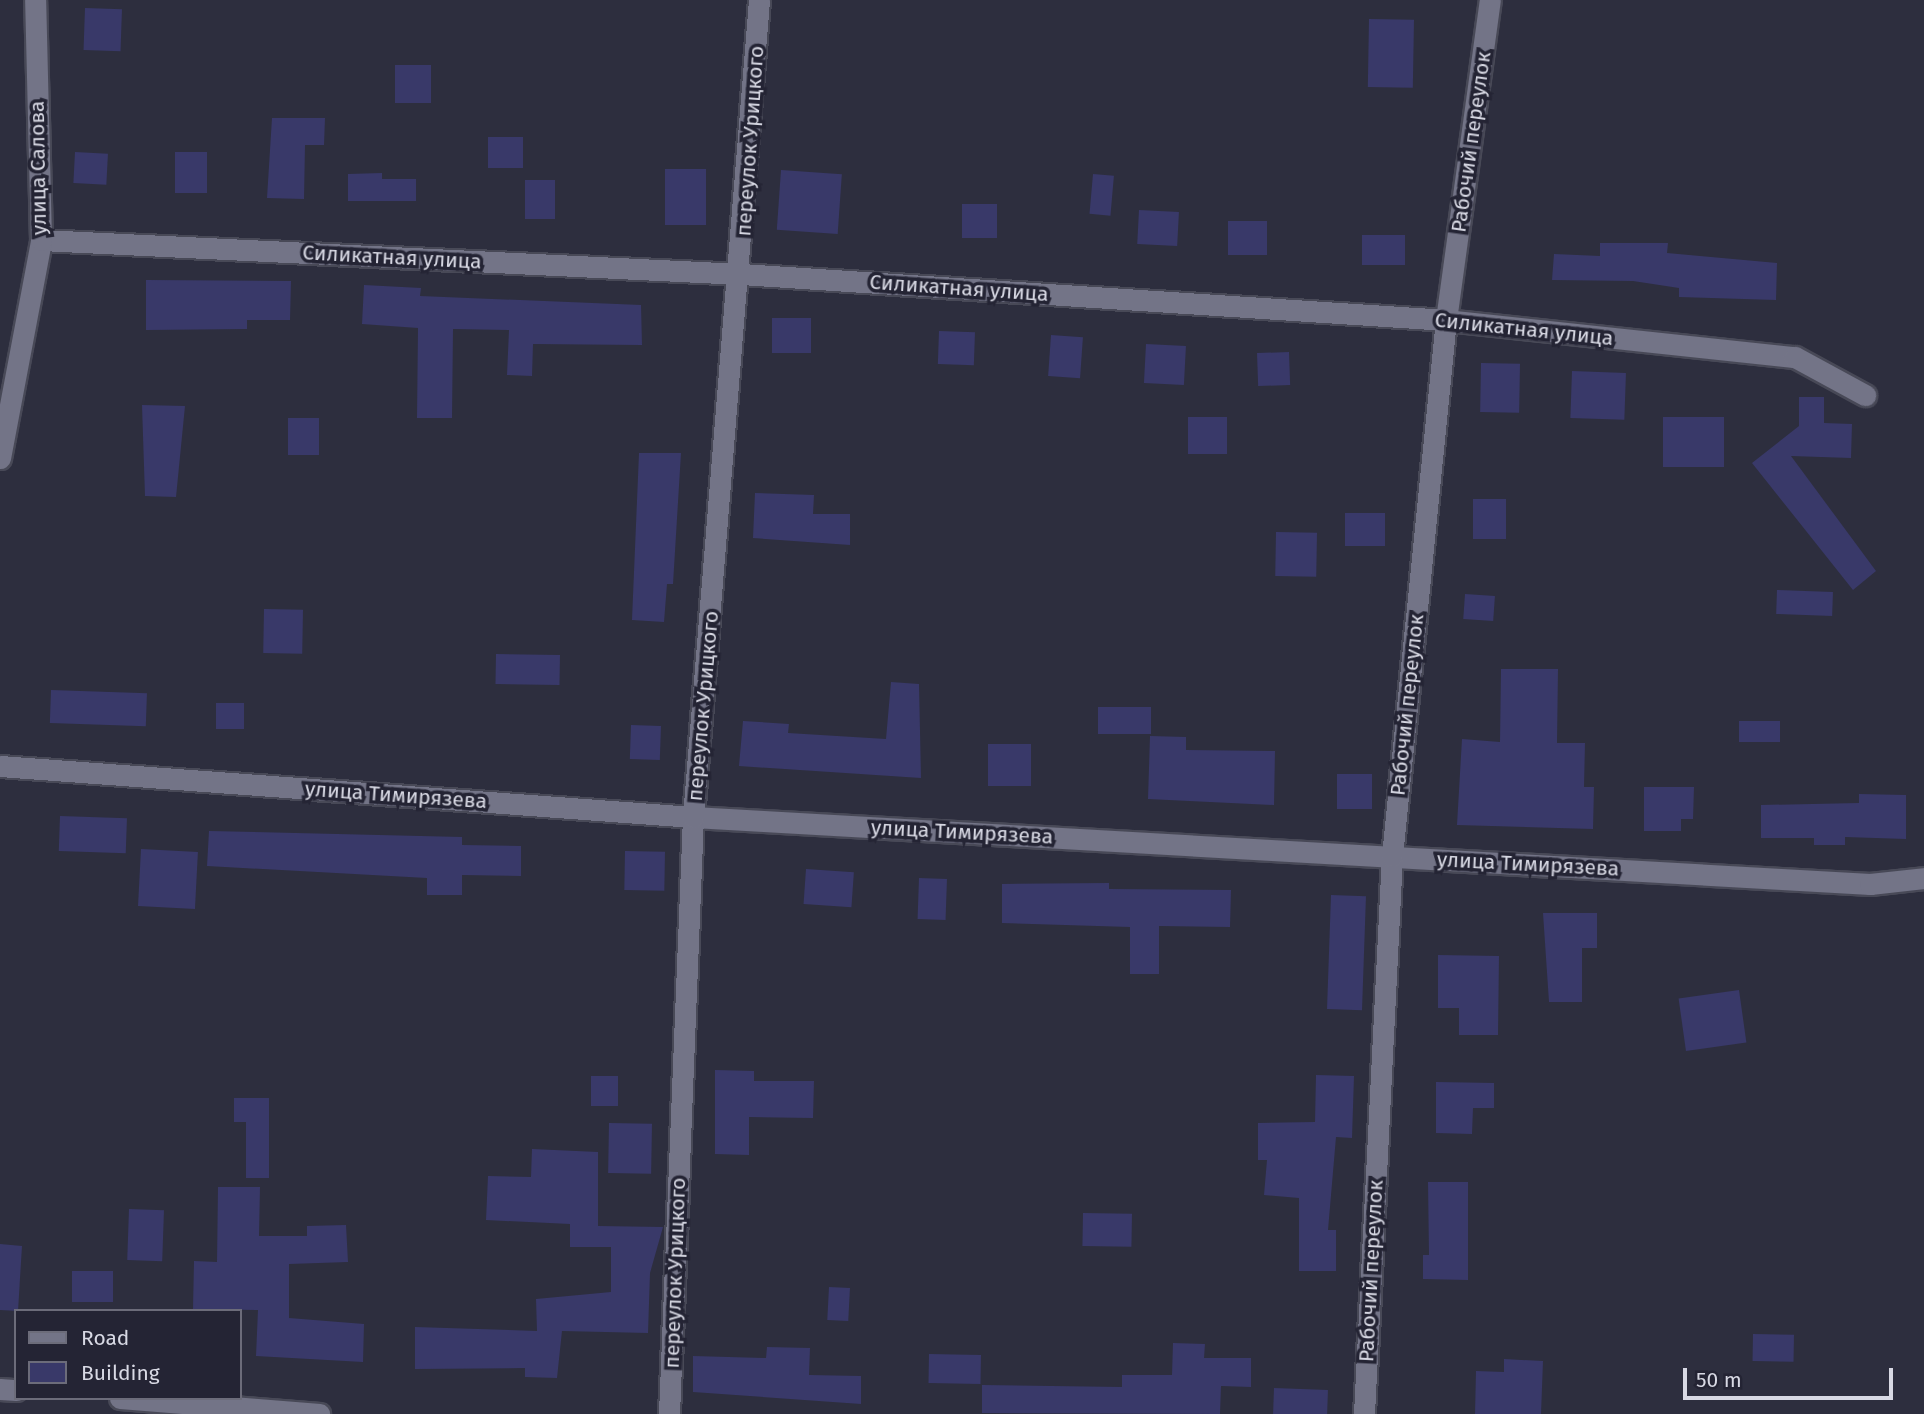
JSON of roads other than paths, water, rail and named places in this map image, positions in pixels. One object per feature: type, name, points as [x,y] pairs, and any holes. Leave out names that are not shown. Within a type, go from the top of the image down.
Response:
[{"type":"street","name":"улица Салова","points":[[0,458],[41,240],[35,0]]},
{"type":"street","name":"переулок Урицкого","points":[[669,1414],[693,817],[741,274],[759,0]]},
{"type":"street","name":"Рабочий переулок","points":[[1364,1414],[1392,856],[1446,320],[1490,0]]},
{"type":"street","name":"Силикатная улица","points":[[41,240],[741,274],[1446,320],[1794,357],[1865,395]]},
{"type":"street","name":"улица Тимирязева","points":[[0,766],[693,817],[1870,884],[1924,878]]},
{"type":"street","points":[[145,1400],[319,1414]]}]
